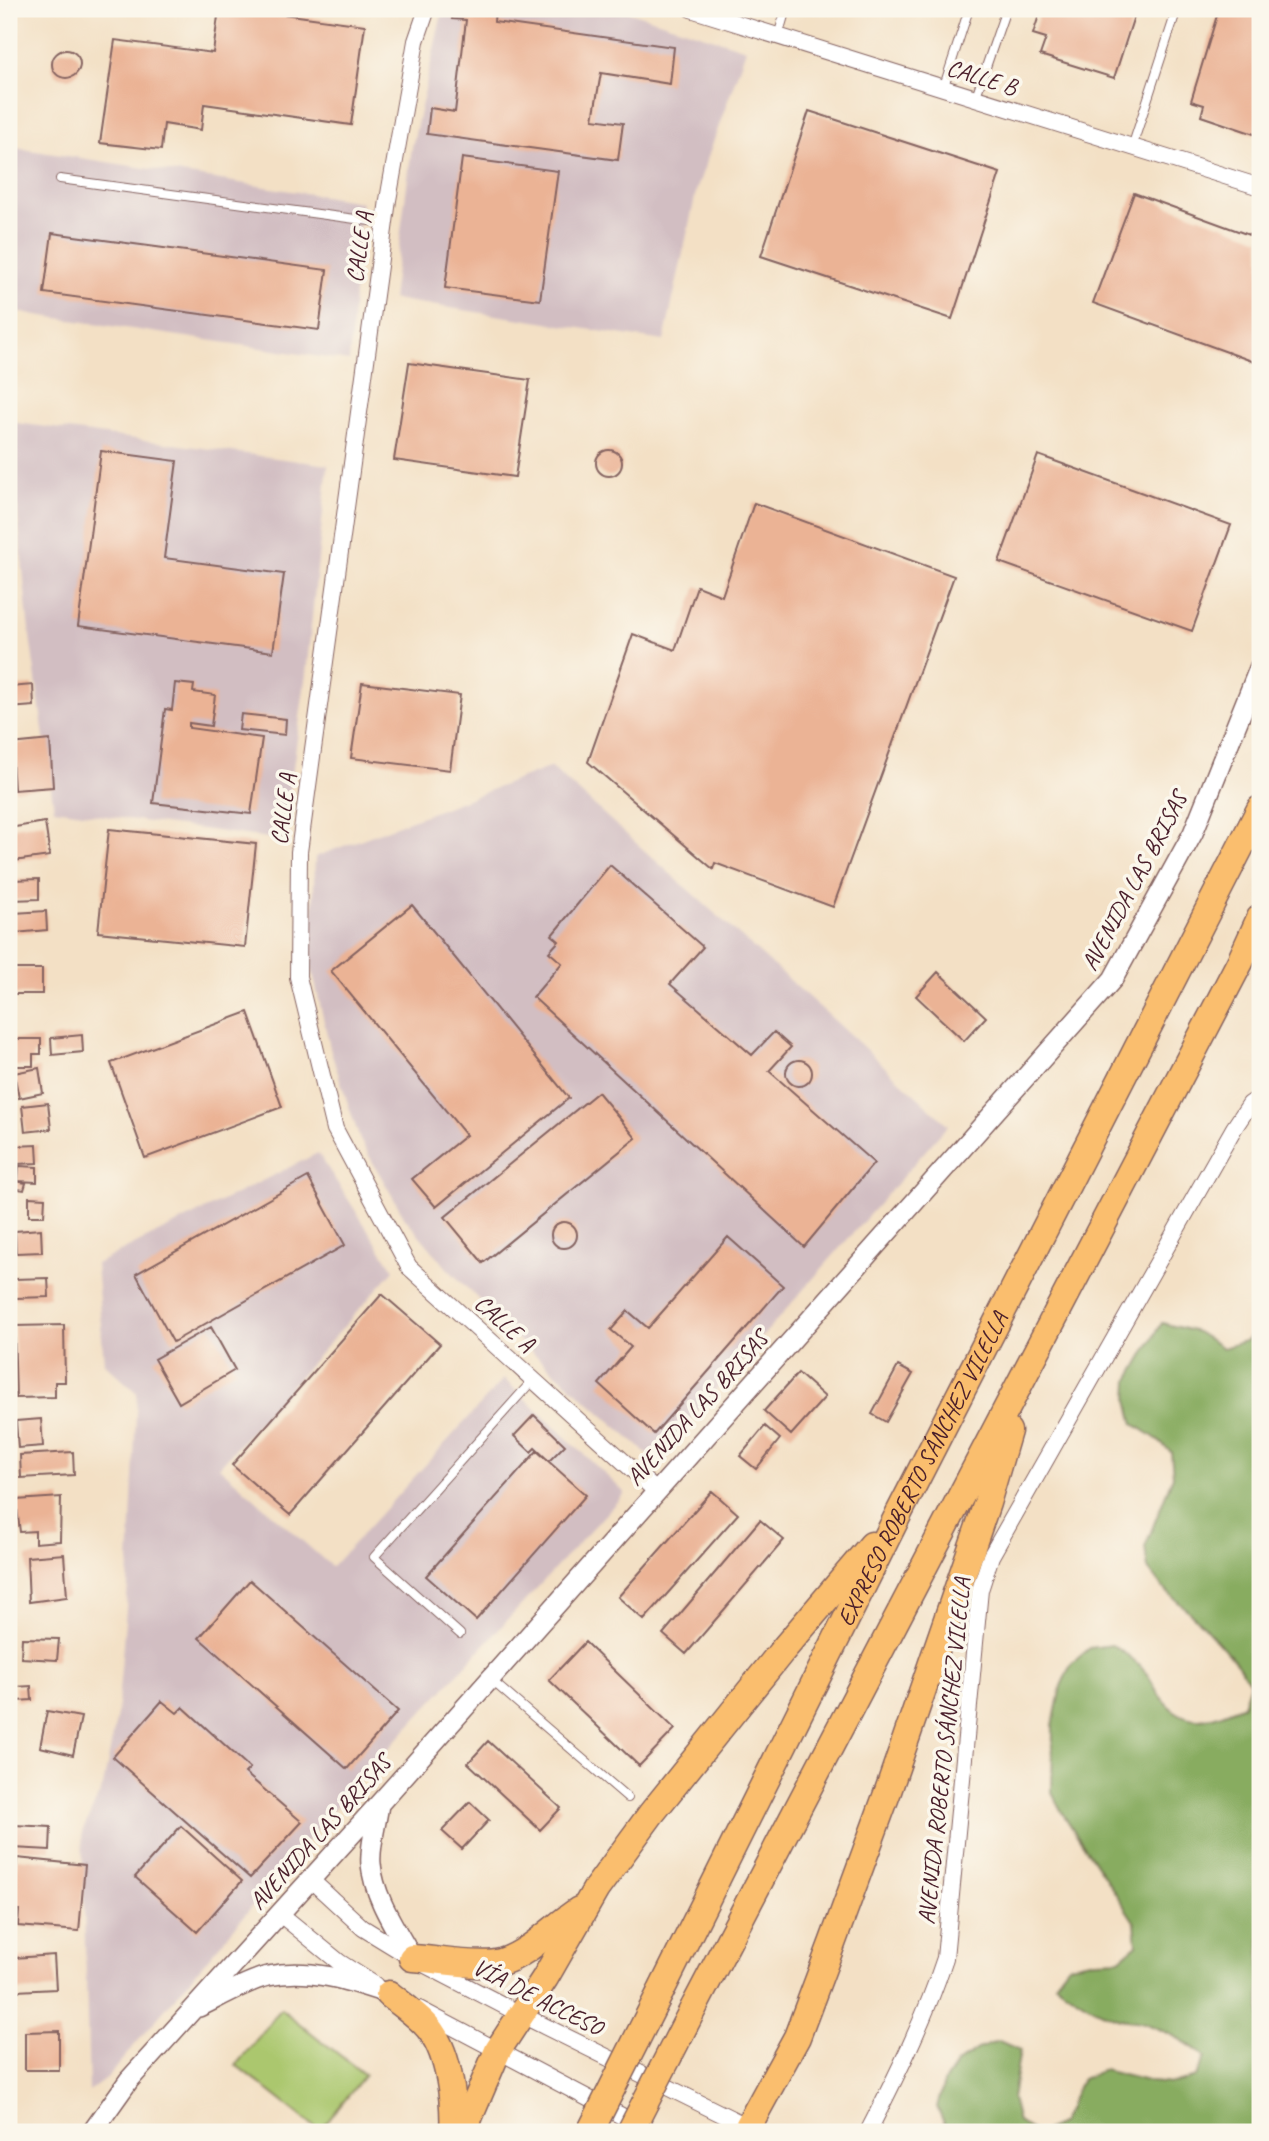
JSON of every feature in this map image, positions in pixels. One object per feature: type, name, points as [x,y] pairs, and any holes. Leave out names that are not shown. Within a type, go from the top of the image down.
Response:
[{"type":"highway","name":"EXPRESO ROBERTO SÁNCHEZ VILELLA","points":[[590,2132],[899,1513],[1260,809]]},
{"type":"highway","name":"EXPRESO ROBERTO SÁNCHEZ VILELLA","points":[[630,2132],[1240,962],[1260,918]]},
{"type":"highway","points":[[1240,962],[1260,939]]},
{"type":"highway","points":[[750,2131],[796,2037],[888,1791],[987,1503],[1022,1379]]},
{"type":"highway","points":[[463,2132],[498,2050],[522,2015],[596,1889],[651,1814],[782,1651],[899,1513]]},
{"type":"highway","points":[[412,1958],[500,1962],[540,1940],[587,1906]]},
{"type":"highway","points":[[389,1994],[430,2029],[446,2058],[454,2110],[453,2132]]},
{"type":"street","name":"CALLE A","points":[[426,9],[416,41],[385,223],[299,852],[298,977],[335,1129],[409,1267],[656,1491]]},
{"type":"street","name":"CALLE B","points":[[691,9],[1260,187]]},
{"type":"street","name":"AVENIDA LAS BRISAS","points":[[92,2132],[129,2080],[379,1804],[1113,979],[1193,833],[1260,666]]},
{"type":"street","name":"AVENIDA ROBERTO SÁNCHEZ VILELLA","points":[[868,2132],[930,2003],[945,1958],[980,1590],[991,1556],[1234,1128],[1250,1104],[1260,1097]]},
{"type":"street","points":[[379,1804],[370,1861],[382,1902],[412,1958]]},
{"type":"street","name":"VÍA DE ACCESO","points":[[310,1879],[363,1928],[412,1958],[750,2131]]},
{"type":"street","points":[[279,1913],[340,1962],[389,1994],[652,2132]]},
{"type":"street","points":[[192,2011],[267,1976],[314,1973],[389,1994]]},
{"type":"lane","points":[[778,36],[786,9]]},
{"type":"lane","points":[[943,89],[969,9]]},
{"type":"lane","points":[[975,99],[1006,9]]},
{"type":"lane","points":[[1132,147],[1177,9]]},
{"type":"lane","points":[[60,179],[385,223]]},
{"type":"lane","points":[[460,1634],[373,1556],[533,1380]]},
{"type":"lane","points":[[490,1679],[628,1798]]},
{"type":"shaded area","points":[[443,9],[621,9],[746,49],[697,188],[664,341],[392,299],[412,147]]},
{"type":"shaded area","points":[[10,147],[361,202],[349,361],[9,311]]},
{"type":"shaded area","points":[[9,422],[328,465],[306,674],[283,840],[54,809],[28,622]]},
{"type":"shaded area","points":[[551,767],[948,1125],[654,1460],[523,1344],[447,1268],[405,1218],[360,1140],[331,1052],[311,965],[315,857]]},
{"type":"shaded area","points":[[318,1153],[394,1270],[219,1467],[332,1567],[504,1379],[625,1493],[354,1786],[106,2079],[89,2091],[82,1832],[103,1786],[117,1715],[128,1585],[137,1393],[104,1363],[96,1264]]},
{"type":"green space","points":[[1260,1322],[1260,2132],[1043,2132],[1060,2124],[1082,2079],[1103,2070],[1151,2082],[1173,2084],[1196,2077],[1205,2057],[1184,2042],[1144,2023],[1100,2012],[1055,1983],[1069,1965],[1120,1959],[1137,1945],[1135,1923],[1052,1793],[1053,1725],[1061,1686],[1071,1664],[1090,1648],[1112,1645],[1138,1664],[1169,1707],[1179,1714],[1189,1718],[1209,1718],[1243,1705],[1250,1683],[1237,1663],[1201,1623],[1163,1588],[1148,1569],[1145,1547],[1173,1476],[1171,1452],[1134,1424],[1128,1401],[1129,1380],[1162,1323],[1197,1332],[1223,1348],[1248,1340]]},
{"type":"green space","points":[[281,2009],[365,2075],[320,2131],[236,2065]]},
{"type":"green space","points":[[999,2041],[1020,2050],[1012,2098],[1018,2122],[1035,2132],[948,2132],[937,2107],[944,2083],[956,2064],[978,2049]]},
{"type":"building","points":[[219,9],[246,9],[365,25],[351,125],[204,104],[201,130],[164,124],[161,150],[100,143],[115,40],[213,53]]},
{"type":"building","points":[[454,9],[495,9],[494,22],[674,47],[670,84],[601,73],[593,119],[623,123],[618,160],[427,134],[430,108],[455,112],[466,20],[452,19]]},
{"type":"building","points":[[1041,9],[1145,9],[1144,13],[1136,10],[1114,78],[1040,55],[1046,38],[1033,34]]},
{"type":"building","points":[[1219,9],[1260,9],[1260,136],[1201,116],[1204,105],[1191,101]]},
{"type":"building","points":[[66,50],[76,54],[80,64],[76,74],[66,78],[56,74],[52,64],[56,54]]},
{"type":"building","points":[[809,111],[1000,173],[952,319],[761,256]]},
{"type":"building","points":[[462,158],[558,171],[540,300],[445,288]]},
{"type":"building","points":[[1134,193],[1260,239],[1260,364],[1093,303]]},
{"type":"building","points":[[52,233],[327,270],[319,330],[44,293]]},
{"type":"building","points":[[409,363],[530,380],[515,477],[394,460]]},
{"type":"building","points":[[609,450],[618,454],[622,463],[618,472],[609,476],[600,472],[596,463],[600,454]]},
{"type":"building","points":[[101,451],[177,461],[164,558],[284,574],[273,652],[78,626]]},
{"type":"building","points":[[1038,455],[1231,525],[1192,631],[999,562]]},
{"type":"building","points":[[754,503],[954,576],[833,907],[715,863],[713,869],[588,762],[633,634],[675,650],[697,586],[722,596]]},
{"type":"building","points":[[175,683],[194,685],[193,692],[215,695],[211,726],[189,723],[189,728],[262,738],[251,814],[153,803],[165,709],[172,710]]},
{"type":"building","points":[[362,683],[460,695],[450,770],[351,758]]},
{"type":"building","points":[[33,685],[34,706],[9,708],[9,687]]},
{"type":"building","points":[[241,714],[286,719],[285,735],[239,730]]},
{"type":"building","points":[[50,740],[53,787],[14,790],[11,744]]},
{"type":"building","points":[[45,822],[50,856],[13,861],[9,828]]},
{"type":"building","points":[[109,829],[256,844],[245,947],[98,932]]},
{"type":"building","points":[[610,865],[703,947],[670,984],[752,1055],[774,1032],[791,1047],[769,1071],[874,1163],[804,1247],[533,997],[562,963],[549,952],[559,941],[552,935]]},
{"type":"building","points":[[39,879],[39,899],[12,900],[12,880]]},
{"type":"building","points":[[412,905],[569,1098],[436,1207],[412,1179],[466,1135],[331,971]]},
{"type":"building","points":[[46,911],[47,930],[15,933],[14,913]]},
{"type":"building","points":[[9,969],[42,969],[42,994],[9,994]]},
{"type":"building","points":[[938,972],[986,1017],[964,1041],[916,996]]},
{"type":"building","points":[[248,1012],[282,1107],[145,1158],[111,1063]]},
{"type":"building","points":[[82,1035],[83,1052],[52,1055],[51,1038]]},
{"type":"building","points":[[13,1039],[41,1039],[41,1054],[33,1054],[33,1066],[14,1066]]},
{"type":"building","points":[[799,1060],[808,1064],[812,1073],[808,1082],[799,1086],[790,1082],[786,1073],[790,1064]]},
{"type":"building","points":[[39,1068],[43,1093],[19,1098],[14,1073]]},
{"type":"building","points":[[598,1092],[636,1138],[483,1263],[445,1217]]},
{"type":"building","points":[[48,1103],[51,1129],[25,1132],[22,1106]]},
{"type":"building","points":[[37,1145],[38,1163],[16,1164],[15,1146]]},
{"type":"building","points":[[19,1166],[37,1167],[37,1182],[18,1181]]},
{"type":"building","points":[[308,1177],[345,1245],[173,1342],[136,1274]]},
{"type":"building","points":[[10,1180],[26,1183],[24,1190],[11,1188]]},
{"type":"building","points":[[29,1197],[45,1198],[44,1216],[29,1216]]},
{"type":"building","points":[[564,1222],[573,1226],[577,1235],[573,1244],[564,1248],[555,1244],[551,1235],[555,1226]]},
{"type":"building","points":[[41,1229],[42,1252],[16,1253],[15,1231]]},
{"type":"building","points":[[728,1237],[783,1286],[654,1434],[599,1384],[631,1347],[611,1330],[628,1311],[648,1328]]},
{"type":"building","points":[[48,1278],[49,1297],[15,1298],[14,1279]]},
{"type":"building","points":[[382,1294],[440,1344],[290,1515],[232,1465]]},
{"type":"building","points":[[64,1325],[65,1382],[55,1382],[55,1397],[16,1398],[14,1326]]},
{"type":"building","points":[[211,1327],[235,1370],[179,1403],[154,1359]]},
{"type":"building","points":[[898,1366],[913,1374],[886,1422],[872,1414]]},
{"type":"building","points":[[798,1373],[825,1397],[791,1435],[764,1411]]},
{"type":"building","points":[[534,1415],[565,1445],[549,1461],[535,1448],[531,1452],[514,1436]]},
{"type":"building","points":[[41,1419],[43,1446],[18,1448],[16,1421]]},
{"type":"building","points":[[765,1426],[780,1439],[756,1469],[740,1456]]},
{"type":"building","points":[[537,1451],[586,1495],[476,1620],[426,1576]]},
{"type":"building","points":[[73,1452],[74,1475],[21,1478],[20,1455]]},
{"type":"building","points":[[712,1491],[738,1514],[644,1620],[618,1597]]},
{"type":"building","points":[[61,1497],[60,1541],[35,1543],[35,1531],[20,1532],[16,1500]]},
{"type":"building","points":[[760,1520],[784,1540],[686,1654],[663,1634]]},
{"type":"building","points":[[64,1554],[67,1597],[29,1602],[27,1557]]},
{"type":"building","points":[[250,1580],[398,1711],[347,1769],[199,1638]]},
{"type":"building","points":[[22,1638],[59,1639],[57,1660],[21,1658]]},
{"type":"building","points":[[585,1642],[675,1729],[639,1766],[549,1680]]},
{"type":"building","points":[[31,1686],[32,1700],[16,1701],[15,1687]]},
{"type":"building","points":[[162,1701],[177,1713],[183,1707],[250,1768],[245,1773],[302,1822],[250,1878],[113,1757]]},
{"type":"building","points":[[47,1711],[81,1717],[73,1755],[40,1747]]},
{"type":"building","points":[[488,1741],[561,1808],[540,1830],[468,1763]]},
{"type":"building","points":[[470,1802],[489,1820],[462,1849],[442,1831]]},
{"type":"building","points":[[14,1825],[51,1827],[50,1850],[13,1848]]},
{"type":"building","points":[[181,1826],[242,1881],[197,1932],[135,1877]]},
{"type":"building","points":[[17,1858],[85,1865],[79,1931],[18,1926],[19,1910],[12,1910]]},
{"type":"building","points":[[54,1955],[56,1989],[16,1991],[14,1958]]},
{"type":"building","points":[[59,2031],[59,2070],[25,2070],[25,2032]]}]
